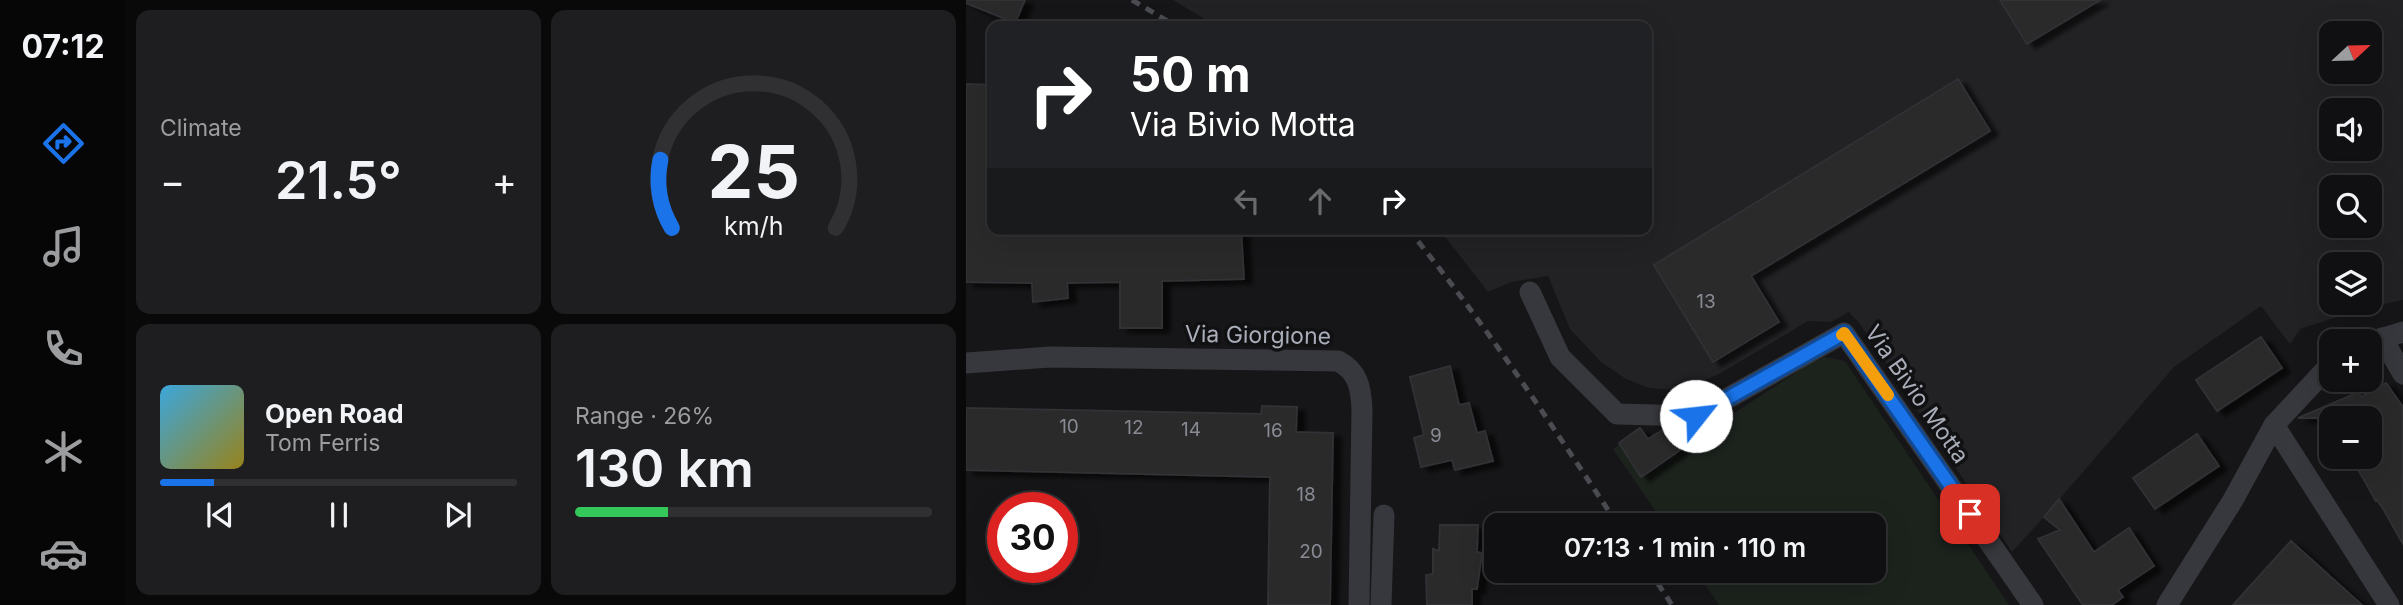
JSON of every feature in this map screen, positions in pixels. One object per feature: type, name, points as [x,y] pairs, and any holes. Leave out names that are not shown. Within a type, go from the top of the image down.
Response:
[{"type":"street","name":"Via Bivio Motta","points":[[1530,292],[1560,357],[1617,414],[1696,416],[1844,333],[2033,605]]},
{"type":"street","points":[[2382,339],[2403,332]]},
{"type":"street","points":[[2382,348],[2403,373]]},
{"type":"street","name":"Via Giorgione","points":[[966,363],[1050,357],[1338,361],[1348,366],[1357,377],[1361,400],[1359,605]]},
{"type":"street","points":[[2167,605],[2233,500],[2274,425],[2319,376]]},
{"type":"street","points":[[2274,425],[2389,605]]},
{"type":"street","points":[[1381,605],[1384,515]]},
{"type":"shaded area","points":[[1173,0],[2403,0],[2403,300],[2382,304],[2382,252],[2319,252],[2319,315],[2343,315],[2300,329],[2290,344],[2261,306],[2174,367],[2012,552],[1860,324],[1849,312],[1831,322],[1808,321],[1719,374],[1692,386],[1673,390],[1649,388],[1626,379],[1601,362],[1570,329],[1548,276],[1511,282],[1488,292],[1444,235],[1652,235],[1652,21],[1208,21]]},
{"type":"shaded area","points":[[1825,357],[1845,361],[2009,605],[1719,605],[1704,583],[1886,583],[1886,513],[1657,513],[1613,449],[1640,428],[1648,439],[1665,427],[1707,431],[1809,364]]},
{"type":"building","points":[[966,0],[1025,0],[1016,21],[966,3]]},
{"type":"building","points":[[2000,0],[2100,0],[2027,44]]},
{"type":"building","points":[[1958,79],[1990,131],[1751,276],[1779,322],[1713,362],[1654,265]]},
{"type":"building","points":[[966,84],[987,85],[987,235],[1241,235],[1244,279],[1162,281],[1162,328],[1120,328],[1120,282],[1067,283],[1068,298],[1033,302],[1032,283],[966,282]]},
{"type":"building","points":[[2261,337],[2282,368],[2217,411],[2196,380]]},
{"type":"building","points":[[1450,366],[1459,405],[1469,403],[1477,433],[1485,431],[1493,461],[1455,470],[1452,460],[1421,467],[1414,438],[1424,435],[1410,377]]},
{"type":"building","points":[[2386,383],[2403,407],[2403,544],[2358,469],[2382,469],[2382,406],[2326,406],[2359,392],[2361,397],[2370,392],[2382,392],[2382,385]]},
{"type":"building","points":[[1262,406],[1297,407],[1296,432],[1333,433],[1330,605],[1268,605],[1270,477],[966,470],[966,408],[1261,414]]},
{"type":"building","points":[[2319,409],[2319,418],[2298,418]]},
{"type":"building","points":[[1640,428],[1648,439],[1666,428],[1680,450],[1641,477],[1619,443]]},
{"type":"building","points":[[2197,434],[2219,466],[2155,509],[2133,478]]},
{"type":"building","points":[[2059,499],[2094,552],[2129,528],[2154,566],[2118,590],[2123,597],[2112,605],[2083,605],[2038,539],[2060,530],[2044,517]]},
{"type":"building","points":[[1440,525],[1478,525],[1477,552],[1482,553],[1477,589],[1472,589],[1472,605],[1427,605],[1426,575],[1433,574],[1433,549],[1439,551]]},
{"type":"building","points":[[2291,541],[2362,605],[2233,605]]},
{"type":"railway","points":[[1132,0],[1168,21]]},
{"type":"railway","points":[[1413,235],[1491,337],[1610,513]]},
{"type":"railway","points":[[1658,583],[1672,605]]},
{"type":"slow traffic","points":[[1842,335],[1844,333],[1888,395]]},
{"type":"route","points":[[1696,416],[1844,333],[1970,514]]}]
